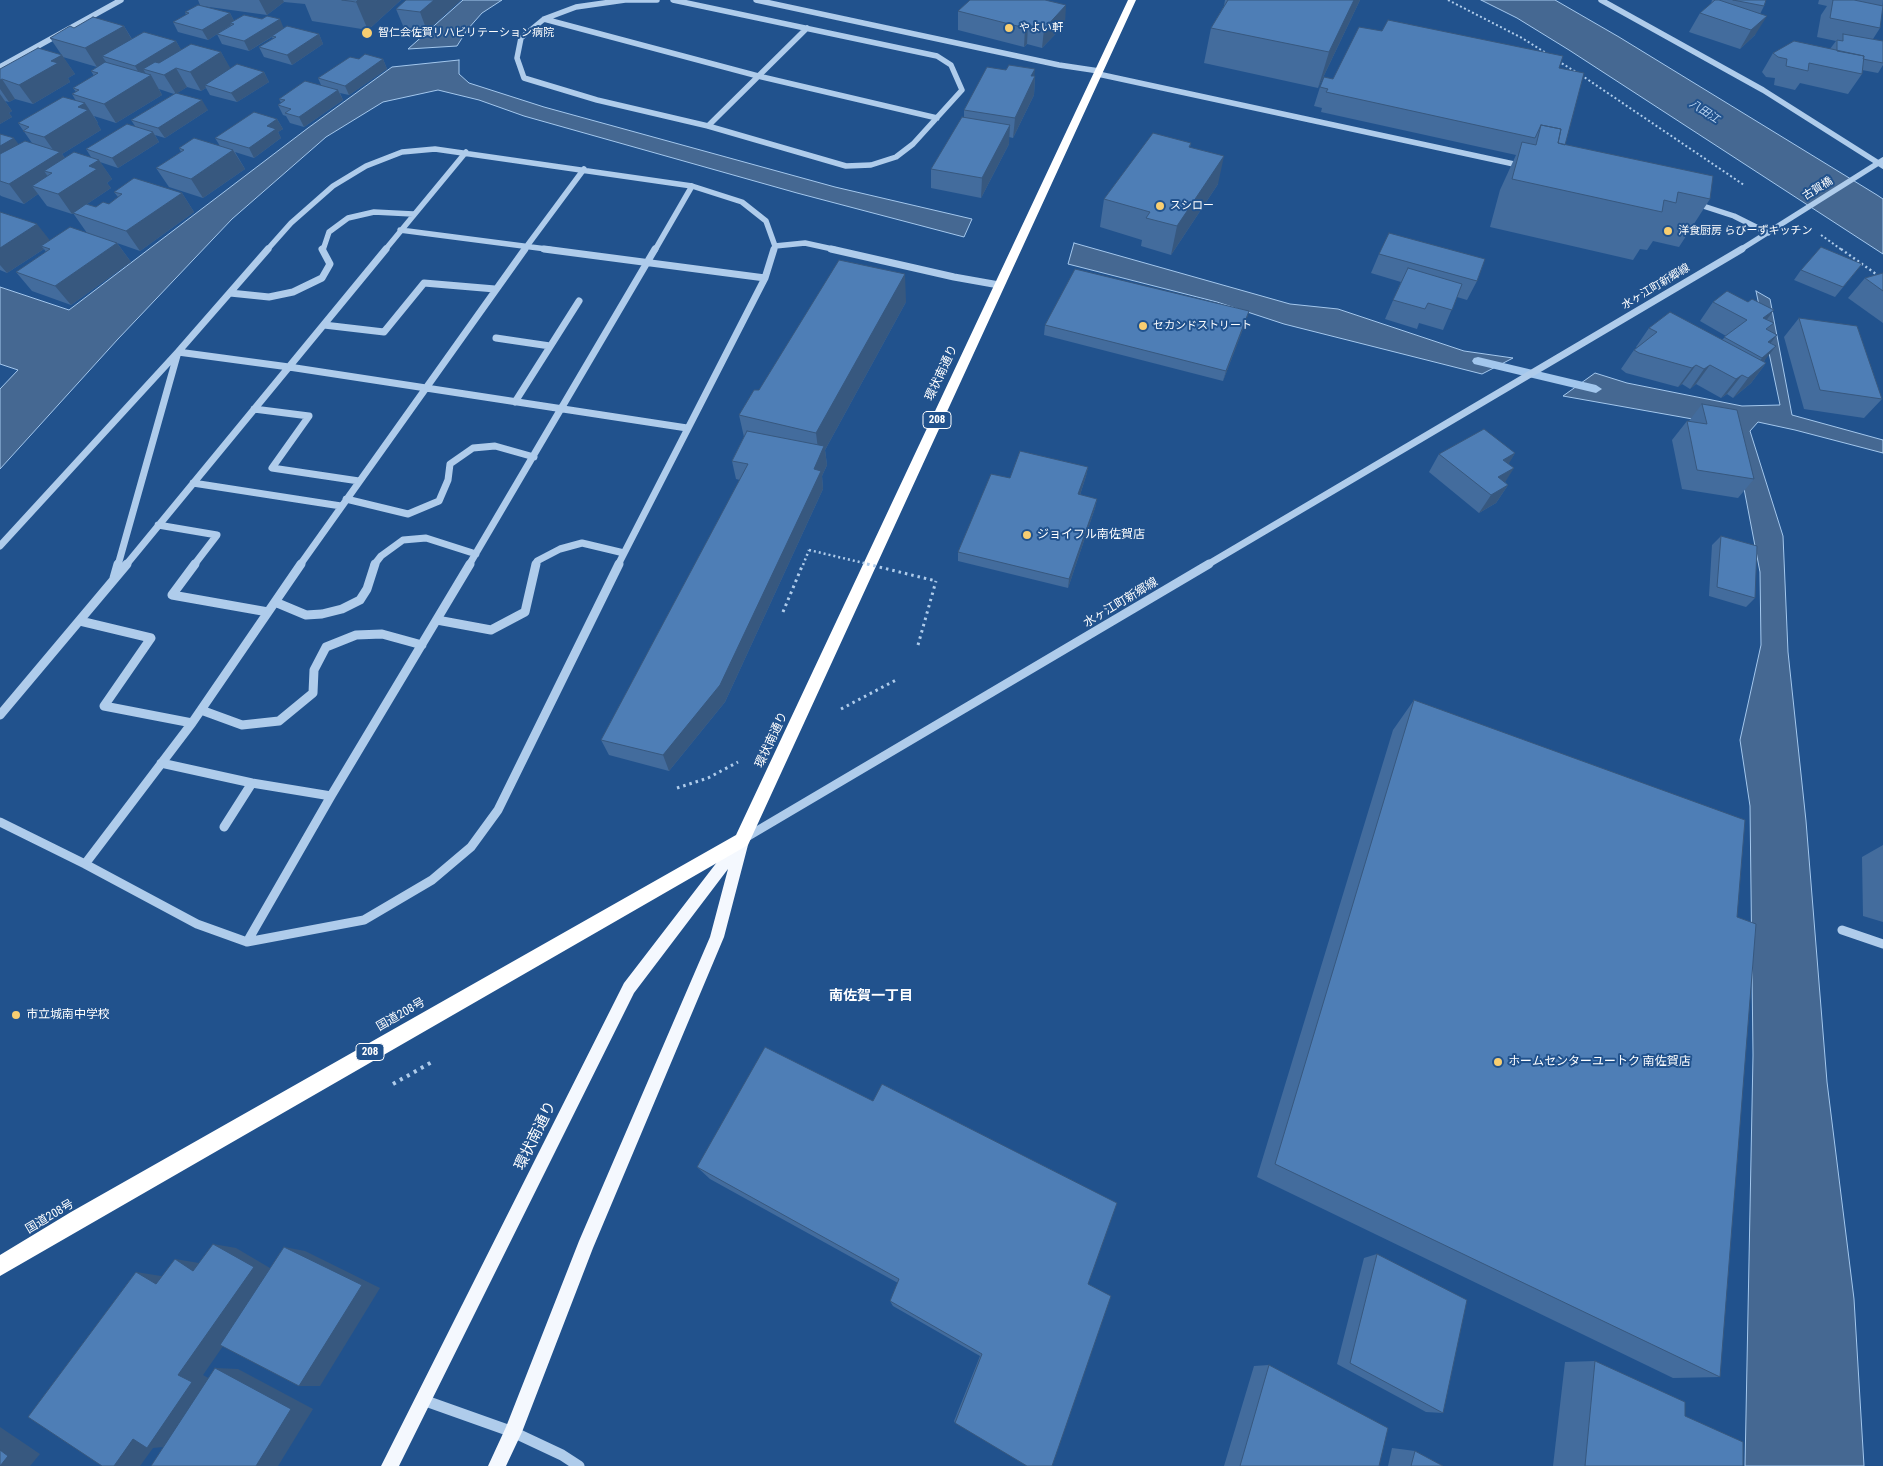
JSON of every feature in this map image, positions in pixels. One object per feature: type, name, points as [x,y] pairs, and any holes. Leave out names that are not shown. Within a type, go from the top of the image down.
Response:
[{"type":"highway","name":"環状南通り","points":[[742,840],[1132,0]]},
{"type":"highway","name":"国道208号","points":[[0,1266],[95,1209],[742,840]]},
{"type":"main road","name":"環状南通り","points":[[390,1466],[629,988],[742,840]]},
{"type":"main road","name":"環状南通り","points":[[497,1466],[585,1247],[718,937],[742,840]]},
{"type":"street","points":[[0,67],[122,0]]},
{"type":"street","points":[[657,0],[625,0],[576,7],[544,19],[521,38],[517,58],[524,78],[597,100],[708,126],[846,166],[871,165],[896,157],[913,144],[962,90],[951,65],[937,56],[673,0]]},
{"type":"street","points":[[756,0],[1098,72],[1531,168]]},
{"type":"street","points":[[1603,0],[1763,90],[1882,163]]},
{"type":"street","points":[[544,19],[758,76],[937,118]]},
{"type":"street","points":[[708,126],[807,28]]},
{"type":"street","points":[[0,546],[178,352],[291,223],[333,186],[366,166],[402,152],[435,149],[466,152],[692,186],[742,202],[766,221],[775,246],[765,278],[624,553],[498,810],[471,847],[432,880],[364,920],[247,942],[197,924],[85,864],[0,822]]},
{"type":"street","points":[[0,715],[80,621],[413,214],[466,152]]},
{"type":"street","name":"古賀橋","points":[[1768,233],[1882,163]]},
{"type":"street","points":[[85,864],[192,723],[343,502],[495,289],[584,169]]},
{"type":"street","points":[[247,942],[562,410],[692,186]]},
{"type":"street","points":[[1686,201],[1734,216],[1768,233]]},
{"type":"street","points":[[230,293],[269,297],[293,292],[322,278],[330,264],[322,249],[329,232],[348,218],[374,212],[413,214]]},
{"type":"street","points":[[400,230],[765,278]]},
{"type":"street","name":"水ヶ江町新郷線","points":[[742,840],[1768,233]]},
{"type":"street","points":[[775,246],[805,244],[954,277],[1000,285]]},
{"type":"street","points":[[324,325],[384,332],[424,283],[495,289]]},
{"type":"street","points":[[515,402],[579,301]]},
{"type":"street","points":[[496,338],[550,346]]},
{"type":"street","points":[[178,352],[289,367],[687,428]]},
{"type":"street","points":[[114,578],[178,352]]},
{"type":"street","points":[[254,409],[309,416],[272,468],[359,481]]},
{"type":"street","points":[[192,483],[343,502],[408,514],[439,501],[448,480],[450,464],[473,448],[495,446],[534,457]]},
{"type":"street","points":[[158,525],[217,535],[172,595],[268,612]]},
{"type":"street","points":[[275,602],[306,614],[322,614],[342,609],[360,600],[368,589],[374,565],[381,556],[403,540],[426,538],[476,554]]},
{"type":"street","points":[[438,620],[490,630],[525,612],[537,561],[560,549],[582,543],[624,553]]},
{"type":"street","points":[[80,621],[151,638],[104,706],[192,723]]},
{"type":"street","points":[[201,710],[242,725],[279,721],[313,693],[314,670],[326,648],[356,635],[382,634],[422,645]]},
{"type":"street","points":[[161,763],[252,783],[332,796]]},
{"type":"street","points":[[224,827],[252,783]]},
{"type":"street","points":[[1842,930],[1883,944]]},
{"type":"street","points":[[423,1400],[512,1432],[562,1455],[579,1466]]},
{"type":"path","points":[[1448,0],[1522,38],[1547,54]]},
{"type":"path","points":[[1555,59],[1614,96],[1746,187]]},
{"type":"path","points":[[1792,218],[1819,233],[1883,279]]},
{"type":"path","points":[[783,612],[809,550],[936,581],[918,645]]},
{"type":"water","points":[[463,0],[502,0],[482,13],[467,30],[457,46],[408,49]]},
{"type":"water","name":"八田江","points":[[1481,0],[1555,0],[1619,37],[1877,195],[1883,199],[1883,254],[1569,50],[1517,18]]},
{"type":"water","points":[[459,60],[459,74],[469,83],[544,107],[835,187],[972,219],[964,237],[797,193],[524,116],[479,100],[438,90],[383,102],[326,137],[232,219],[118,339],[0,469],[0,389],[18,370],[0,364],[0,287],[69,310],[308,128],[392,67]]},
{"type":"water","points":[[1074,243],[1290,304],[1338,309],[1464,351],[1513,358],[1482,374],[1284,324],[1217,302],[1068,264]]},
{"type":"water","points":[[1756,291],[1770,299],[1792,415],[1883,440],[1883,453],[1758,422],[1750,431],[1783,536],[1788,652],[1806,821],[1827,1082],[1854,1299],[1864,1466],[1745,1466],[1753,1055],[1750,806],[1740,740],[1761,645],[1760,572],[1732,426],[1563,396],[1595,373],[1627,383],[1742,406],[1780,405]]},
{"type":"building","points":[[342,0],[358,0],[356,2]]},
{"type":"building","points":[[406,0],[434,0],[420,12],[396,9]]},
{"type":"building","points":[[970,0],[1045,0],[1066,5],[1044,29],[1028,25],[1025,28],[958,11]]},
{"type":"building","points":[[1228,0],[1354,0],[1329,52],[1211,28]]},
{"type":"building","points":[[1715,0],[1767,16],[1751,30],[1700,13]]},
{"type":"building","points":[[1733,0],[1766,0],[1764,6]]},
{"type":"building","points":[[1833,0],[1854,0],[1883,6],[1880,28],[1830,18]]},
{"type":"building","points":[[198,5],[230,13],[202,30],[173,22],[189,13],[185,12]]},
{"type":"building","points":[[244,15],[262,19],[267,16],[280,19],[244,41],[217,34],[234,24],[230,23]]},
{"type":"building","points":[[93,17],[124,26],[85,48],[50,38],[70,26],[74,28]]},
{"type":"building","points":[[1388,20],[1563,56],[1559,68],[1584,73],[1565,145],[1558,143],[1561,129],[1541,125],[1535,138],[1326,92],[1328,89],[1320,87],[1324,77],[1333,79],[1359,27],[1382,31]]},
{"type":"building","points":[[287,26],[319,34],[287,55],[259,47],[276,37],[272,36]]},
{"type":"building","points":[[144,32],[176,41],[135,66],[102,56]]},
{"type":"building","points":[[1843,34],[1883,41],[1883,63],[1863,59],[1864,56],[1837,51],[1837,40],[1843,41]]},
{"type":"building","points":[[1794,41],[1864,56],[1862,74],[1809,63],[1808,71],[1786,66],[1787,59],[1778,57],[1773,53]]},
{"type":"building","points":[[191,44],[221,52],[190,72],[176,68],[164,75],[143,69],[155,62],[159,63]]},
{"type":"building","points":[[38,48],[62,55],[51,61],[58,63],[19,85],[0,80],[0,69]]},
{"type":"building","points":[[365,54],[383,59],[345,86],[318,78],[350,57],[359,59]]},
{"type":"building","points":[[105,62],[151,75],[104,104],[72,94],[79,90],[73,88],[98,73],[91,71]]},
{"type":"building","points":[[237,64],[264,72],[231,93],[205,85]]},
{"type":"building","points":[[1009,65],[1035,69],[1031,76],[1035,76],[1015,118],[964,110],[987,67],[1006,70]]},
{"type":"building","points":[[305,81],[338,90],[299,117],[285,113],[291,109],[278,105],[285,100],[279,99]]},
{"type":"building","points":[[176,93],[202,100],[158,128],[131,120]]},
{"type":"building","points":[[63,97],[85,103],[78,107],[88,110],[44,137],[23,131],[29,127],[18,123]]},
{"type":"building","points":[[254,112],[277,119],[267,126],[276,129],[249,148],[215,138]]},
{"type":"building","points":[[962,117],[1010,125],[982,178],[931,169]]},
{"type":"building","points":[[127,124],[153,132],[112,158],[86,149]]},
{"type":"building","points":[[1541,125],[1561,129],[1558,143],[1713,176],[1710,199],[1678,192],[1676,203],[1664,200],[1662,212],[1512,179],[1522,142],[1536,145]]},
{"type":"building","points":[[1153,133],[1191,143],[1189,147],[1224,156],[1177,226],[1146,218],[1150,212],[1104,199]]},
{"type":"building","points":[[0,134],[14,138],[0,146]]},
{"type":"building","points":[[194,138],[233,150],[191,179],[156,168],[184,150],[179,148]]},
{"type":"building","points":[[25,141],[60,152],[9,184],[0,181],[0,154]]},
{"type":"building","points":[[74,152],[99,160],[89,166],[97,169],[58,194],[32,186],[52,173],[44,171]]},
{"type":"building","points":[[134,178],[182,193],[126,231],[73,213],[86,204],[96,207],[103,202],[109,204],[122,194],[114,192]]},
{"type":"building","points":[[0,212],[37,224],[0,248]]},
{"type":"building","points":[[70,227],[117,243],[55,286],[16,272],[50,249],[41,246]]},
{"type":"building","points":[[1389,233],[1485,259],[1477,281],[1379,254]]},
{"type":"building","points":[[1821,247],[1862,264],[1843,287],[1801,270]]},
{"type":"building","points":[[839,260],[905,274],[816,433],[739,415],[754,390],[759,390]]},
{"type":"building","points":[[1408,268],[1462,284],[1452,310],[1428,303],[1425,309],[1393,300]]},
{"type":"building","points":[[1075,269],[1249,311],[1226,371],[1045,325]]},
{"type":"building","points":[[1883,273],[1883,291],[1865,278]]},
{"type":"building","points":[[1727,291],[1748,302],[1752,299],[1774,310],[1763,318],[1774,323],[1766,329],[1777,335],[1768,342],[1776,346],[1762,358],[1724,337],[1747,320],[1713,302]]},
{"type":"building","points":[[1670,312],[1766,363],[1748,378],[1742,375],[1736,379],[1710,365],[1704,369],[1696,365],[1692,368],[1634,350],[1657,332],[1649,328]]},
{"type":"building","points":[[1799,318],[1857,326],[1882,399],[1820,390]]},
{"type":"building","points":[[1702,404],[1737,410],[1754,479],[1697,470],[1687,421],[1707,424]]},
{"type":"building","points":[[1484,429],[1515,453],[1503,460],[1514,468],[1498,477],[1508,485],[1491,495],[1439,454]]},
{"type":"building","points":[[747,431],[824,446],[814,469],[821,471],[720,685],[663,755],[601,740],[748,464],[732,461]]},
{"type":"building","name":"ジョイフル南佐賀店","points":[[1020,451],[1088,467],[1078,494],[1097,499],[1069,579],[958,552],[991,474],[1010,478]]},
{"type":"building","points":[[1721,536],[1757,546],[1755,598],[1717,587]]},
{"type":"building","name":"ホームセンターユートク 南佐賀店","points":[[1414,700],[1745,820],[1737,917],[1756,924],[1720,1377],[1275,1164]]},
{"type":"building","points":[[765,1047],[873,1101],[882,1084],[1117,1203],[1088,1284],[1111,1296],[1052,1466],[1027,1466],[955,1423],[982,1354],[890,1301],[899,1279],[697,1167]]},
{"type":"building","points":[[213,1244],[254,1267],[178,1375],[192,1382],[147,1448],[133,1439],[114,1466],[102,1466],[28,1417],[136,1272],[156,1284],[175,1259],[193,1271]]},
{"type":"building","points":[[284,1247],[362,1285],[299,1386],[220,1345]]},
{"type":"building","points":[[1377,1254],[1467,1300],[1443,1413],[1350,1363]]},
{"type":"building","points":[[1595,1361],[1685,1402],[1685,1416],[1743,1442],[1743,1466],[1585,1466]]},
{"type":"building","points":[[1269,1365],[1388,1428],[1379,1466],[1240,1466]]},
{"type":"building","points":[[215,1368],[291,1409],[256,1466],[151,1466]]},
{"type":"building","points":[[0,1450],[8,1456],[0,1466]]},
{"type":"building","points":[[1415,1451],[1443,1466],[1411,1466]]},
{"type":"waterway","points":[[1478,361],[1596,389]]},
{"type":"place","name":"やよい軒","points":[[1009,28]]},
{"type":"place","name":"智仁会佐賀リハビリテーション病院","points":[[367,33]]},
{"type":"place","name":"スシロー","points":[[1160,206]]},
{"type":"place","name":"洋食厨房 らびーずキッチン","points":[[1668,231]]},
{"type":"place","name":"セカンドストリート","points":[[1143,326]]},
{"type":"place","name":"ジョイフル南佐賀店","points":[[1027,535]]},
{"type":"place","name":"市立城南中学校","points":[[16,1015]]},
{"type":"place","name":"ホームセンターユートク 南佐賀店","points":[[1498,1062]]},
{"type":"district","name":"南佐賀一丁目","points":[[871,996]]}]
